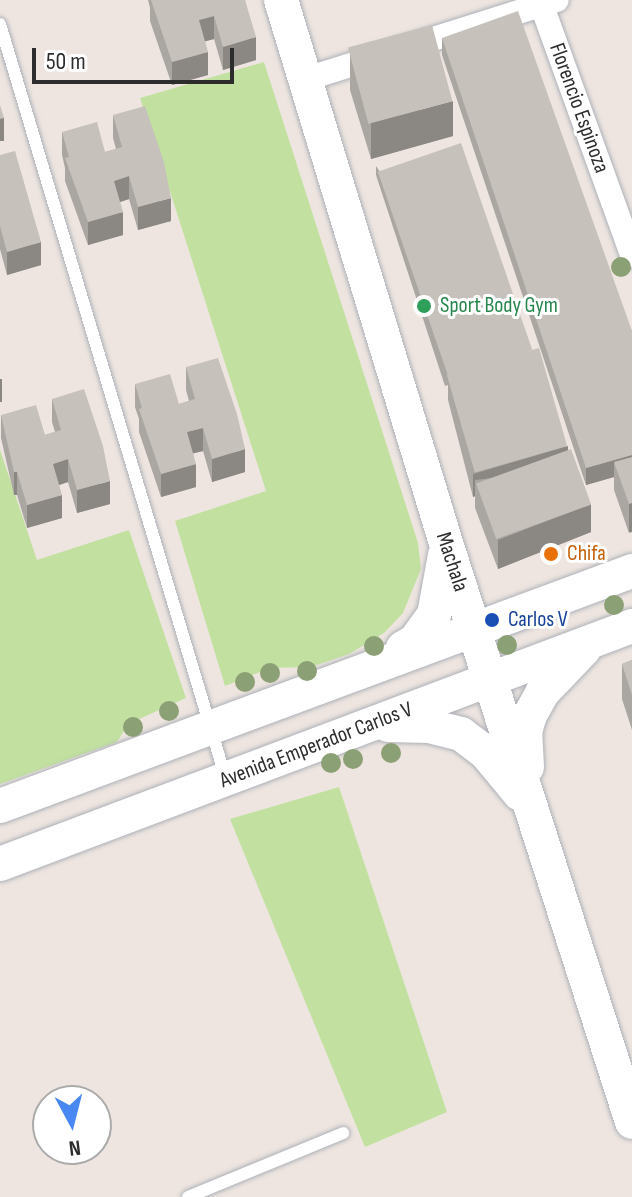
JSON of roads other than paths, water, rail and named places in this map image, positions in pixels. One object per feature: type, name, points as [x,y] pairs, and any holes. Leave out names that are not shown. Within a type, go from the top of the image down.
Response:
[{"type":"main road","name":"Machala","points":[[281,0],[446,543],[632,1122]]},
{"type":"main road","points":[[380,662],[415,641],[434,615],[440,596],[446,543]]},
{"type":"main road","points":[[0,806],[473,627],[632,571]]},
{"type":"main road","name":"Avenida Emperador Carlos V","points":[[0,864],[632,626]]},
{"type":"main road","points":[[531,807],[525,732],[530,715],[542,693],[591,642]]},
{"type":"main road","points":[[371,724],[429,726],[461,734],[486,753],[531,807]]},
{"type":"street","points":[[303,80],[550,3]]},
{"type":"street","name":"Florencio Espinoza","points":[[550,3],[632,255]]},
{"type":"lane","points":[[0,24],[226,779]]},
{"type":"lane","points":[[188,1197],[343,1133]]},
{"type":"place","name":"Sport Body Gym","points":[[424,306]]},
{"type":"place","name":"Chifa","points":[[551,554]]},
{"type":"place","name":"Carlos V","points":[[492,620]]}]
